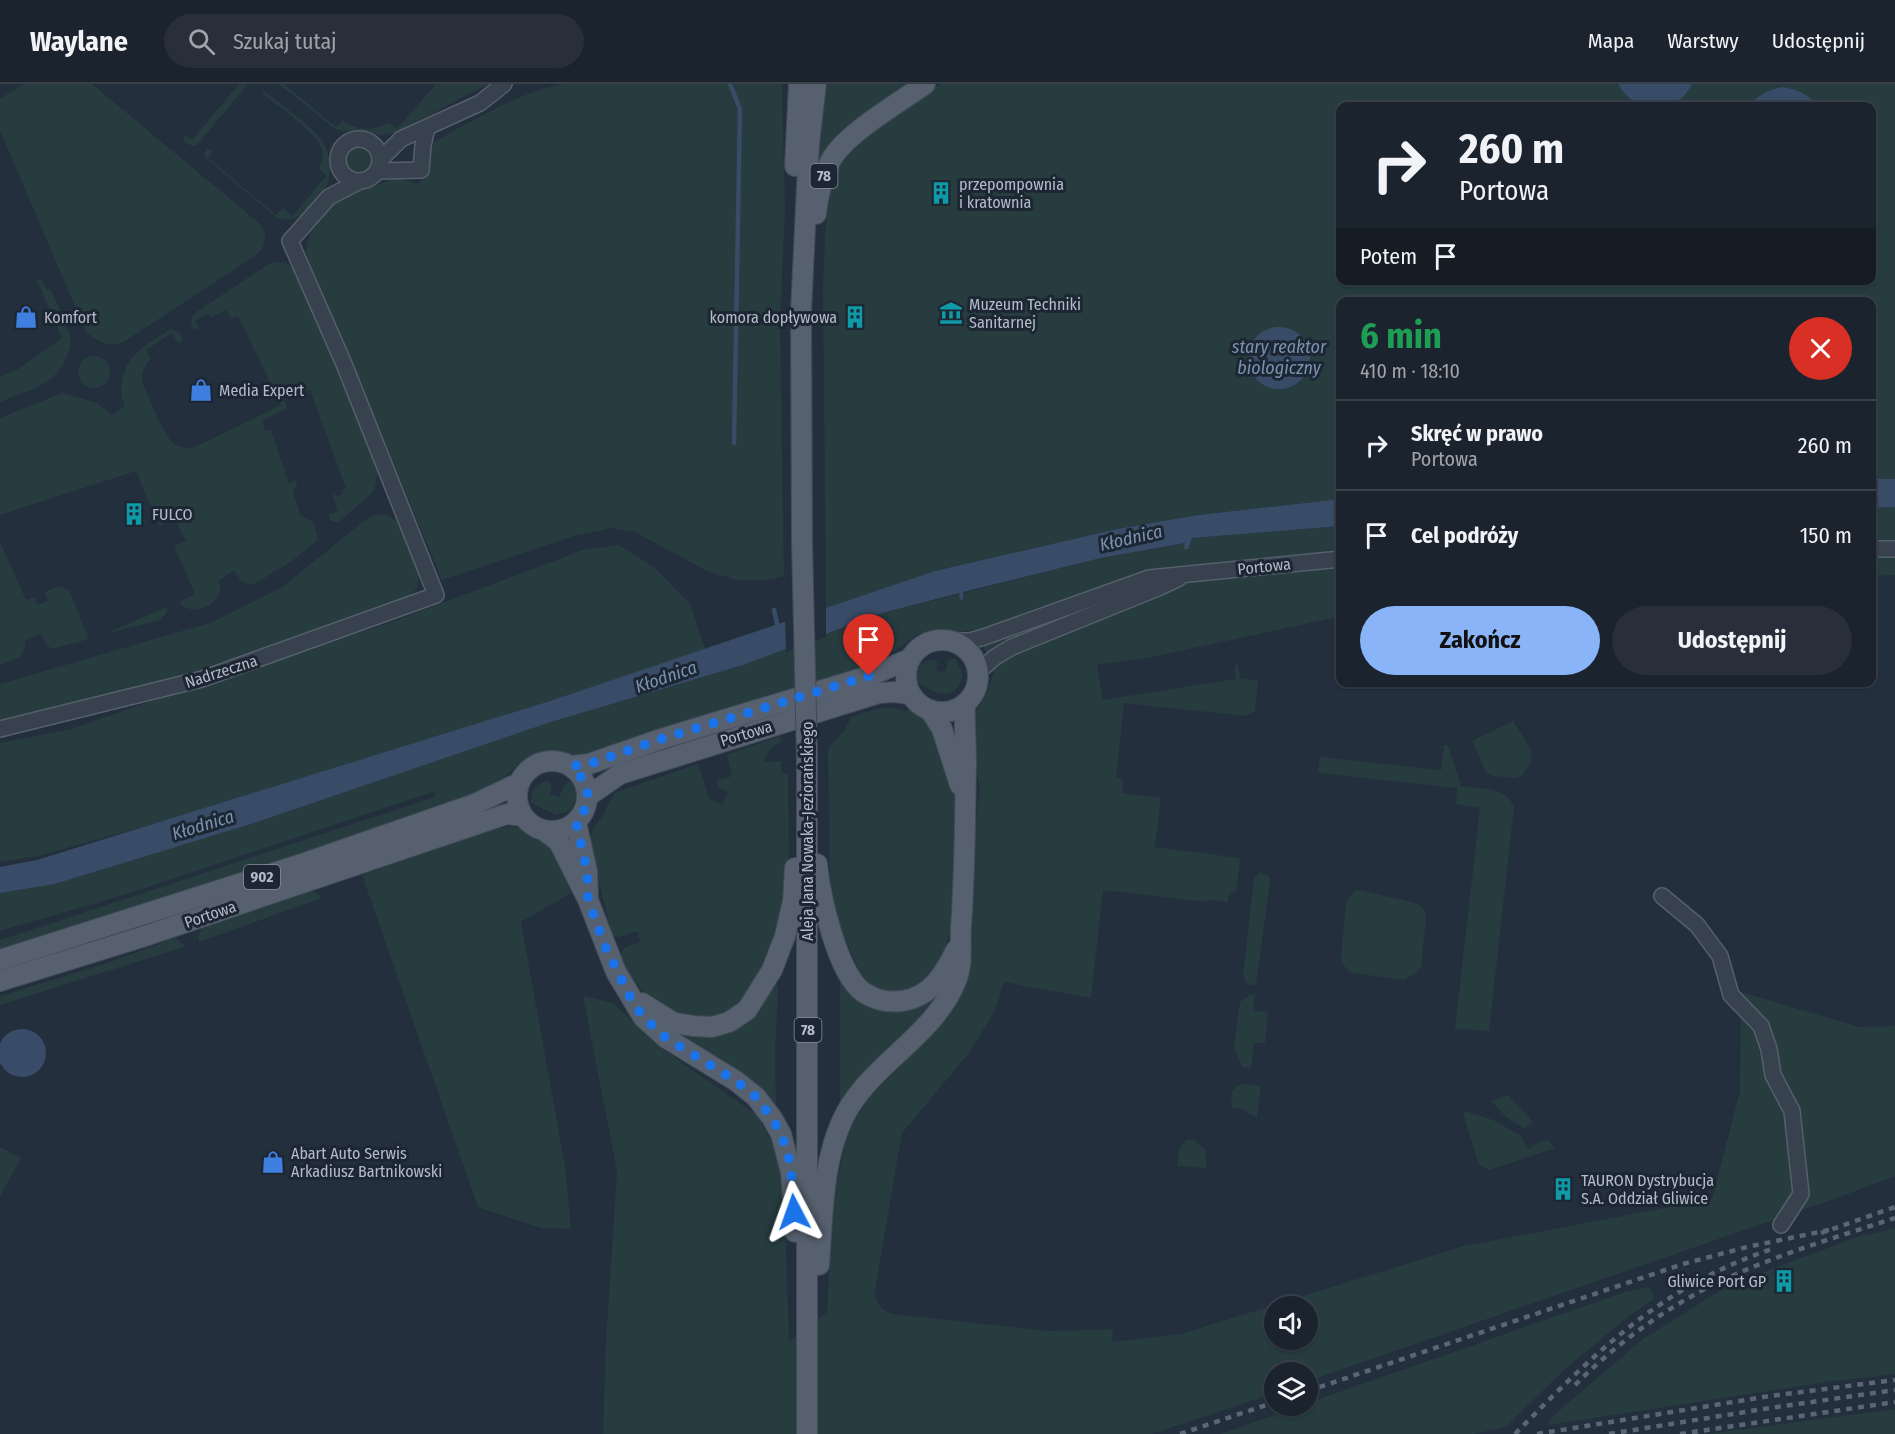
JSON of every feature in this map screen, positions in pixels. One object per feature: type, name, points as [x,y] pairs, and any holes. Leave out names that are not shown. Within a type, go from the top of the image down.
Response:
[{"type":"main road","name":"78","points":[[799,84],[795,149],[794,284],[801,312]]},
{"type":"main road","name":"Aleja Jana Nowaka-Jeziorańskiego","points":[[807,1434],[807,767],[802,542],[801,312],[809,144],[816,84]]},
{"type":"main road","name":"78","points":[[801,312],[822,180],[832,159],[859,132],[925,84]]},
{"type":"main road","name":"902","points":[[910,659],[916,649],[926,643],[937,639],[954,641]]},
{"type":"main road","points":[[910,659],[906,670],[906,682],[910,694],[922,706],[930,710],[948,711],[965,704],[973,695],[978,684],[975,659],[966,648],[954,641]]},
{"type":"main road","name":"Portowa","points":[[572,766],[589,764],[661,739],[869,676],[910,659]]},
{"type":"main road","name":"Portowa","points":[[588,796],[620,774],[709,745],[879,693],[910,694]]},
{"type":"main road","points":[[808,1321],[819,1271],[824,1201],[831,1155],[838,1129],[850,1105],[935,1015],[957,980],[963,896],[965,704]]},
{"type":"main road","points":[[930,710],[942,729],[964,801]]},
{"type":"main road","name":"902","points":[[519,783],[524,775],[538,763],[556,760],[572,766]]},
{"type":"main road","points":[[545,831],[567,829],[576,822],[587,806],[588,796],[584,779],[572,766]]},
{"type":"main road","points":[[807,767],[823,902],[842,962],[861,991],[881,1001],[894,1002],[920,996],[939,980],[960,942]]},
{"type":"main road","points":[[629,995],[674,1023],[694,1026],[712,1027],[729,1022],[747,1010],[772,970],[785,936],[793,901],[807,767]]},
{"type":"main road","points":[[519,783],[518,806],[523,816],[559,842],[588,900],[605,946],[629,995],[643,1017],[666,1038],[736,1081],[756,1097],[781,1134],[791,1172],[796,1266],[808,1321]]},
{"type":"main road","name":"Portowa","points":[[0,960],[319,858],[475,804],[519,783]]},
{"type":"main road","name":"Portowa","points":[[0,981],[132,940],[507,814],[523,816]]},
{"type":"main road","points":[[576,822],[587,871],[588,900]]},
{"type":"street","points":[[329,197],[338,154],[346,143],[360,139],[401,139],[480,103],[504,84]]},
{"type":"street","points":[[380,165],[421,170],[427,128]]},
{"type":"street","points":[[329,197],[358,182],[369,180],[401,139]]},
{"type":"street","points":[[367,140],[374,145],[380,165]]},
{"type":"street","points":[[338,162],[344,176],[358,182]]},
{"type":"street","name":"Nadrzeczna","points":[[0,729],[202,679],[436,595],[344,364],[290,241],[329,197]]},
{"type":"street","points":[[1876,549],[1895,549]]},
{"type":"street","name":"Portowa","points":[[954,641],[970,641],[984,637],[1133,582],[1162,576],[1336,559]]},
{"type":"street","name":"Portowa","points":[[978,672],[995,657],[1012,647],[1187,574]]},
{"type":"street","points":[[1662,896],[1697,925],[1720,956],[1731,995],[1761,1026],[1769,1049],[1773,1075],[1792,1111],[1801,1194],[1781,1225]]},
{"type":"green space","points":[[23,84],[92,84],[259,223],[265,236],[262,248],[256,255],[125,341],[108,344],[93,337],[85,330],[0,130],[0,99]]},
{"type":"green space","points":[[239,84],[247,85],[197,145],[192,146],[184,141],[184,135],[192,140]]},
{"type":"green space","points":[[279,84],[284,84],[336,127],[343,120],[360,128],[372,128],[389,123],[397,129],[436,84],[488,84],[395,133],[380,135],[366,131],[335,129]]},
{"type":"green space","points":[[564,84],[782,84],[785,209],[780,320],[784,576],[765,580],[737,580],[707,571],[635,532],[612,528],[574,536],[442,580],[306,254],[307,242],[312,230],[336,202],[345,196],[397,178],[419,184],[428,164],[431,143],[512,101]]},
{"type":"green space","points":[[827,84],[914,84],[820,161],[818,159]]},
{"type":"green space","points":[[940,84],[1895,84],[1895,479],[1876,479],[1876,297],[1336,297],[1336,500],[1198,515],[1117,529],[935,571],[826,608],[823,289],[825,232],[832,180],[848,153],[872,131]]},
{"type":"green space","points":[[264,91],[314,132],[321,139],[328,154],[330,169],[327,185],[309,208],[295,218],[276,217],[206,158],[204,154],[207,149],[213,150],[208,158],[276,215],[283,208],[293,216],[326,176],[319,168],[322,151],[310,132],[262,93]]},
{"type":"green space","points":[[359,148],[368,152],[372,161],[368,170],[359,174],[350,170],[346,161],[350,152]]},
{"type":"green space","points":[[286,263],[297,272],[378,471],[374,491],[338,523],[330,520],[329,514],[338,511],[332,494],[334,493],[336,497],[343,494],[342,490],[346,488],[310,390],[284,400],[287,408],[262,421],[265,431],[271,430],[289,483],[296,480],[297,484],[293,493],[301,516],[313,522],[318,539],[296,558],[255,584],[242,581],[234,570],[219,581],[218,596],[213,602],[199,609],[184,607],[179,602],[195,594],[174,546],[186,541],[175,519],[159,526],[136,471],[0,515],[0,418],[62,393],[97,403],[112,415],[125,406],[121,389],[125,369],[129,362],[147,344],[169,330],[180,333],[182,337],[180,343],[172,333],[146,350],[151,359],[142,376],[154,410],[172,442],[183,448],[195,447],[281,405],[238,316],[231,319],[226,310],[211,317],[208,313],[195,321],[200,330],[193,328],[191,321],[196,312],[269,264]]},
{"type":"green space","points":[[42,279],[46,290],[50,289],[66,325],[70,340],[69,349],[60,369],[54,376],[38,387],[0,402],[0,377],[20,368],[62,338],[37,280]]},
{"type":"green space","points":[[94,356],[105,361],[110,372],[105,383],[94,388],[83,383],[78,372],[83,361]]},
{"type":"green space","points":[[1895,507],[1895,575],[1876,576],[1876,508]]},
{"type":"green space","points":[[384,514],[396,520],[402,529],[419,572],[417,589],[409,596],[258,651],[156,683],[0,724],[0,684],[213,622],[281,588],[364,521],[375,515]]},
{"type":"green space","points":[[1336,526],[1336,617],[1157,656],[1097,665],[1103,700],[1236,679],[1234,667],[1237,663],[1241,679],[1258,680],[1255,711],[1245,716],[1124,703],[1116,778],[1123,779],[1122,793],[1161,798],[1155,847],[1239,858],[1236,892],[1229,893],[1228,902],[1210,900],[1207,902],[1103,890],[1091,998],[1004,982],[995,1011],[969,1053],[902,1133],[875,1291],[877,1301],[882,1308],[889,1313],[899,1315],[1051,1331],[1113,1329],[1112,1342],[1181,1334],[1264,1308],[1264,1350],[1318,1350],[1318,1296],[1303,1296],[1464,1246],[1712,1199],[1740,1091],[1741,992],[1859,1027],[1895,1026],[1895,1176],[1318,1378],[1318,1362],[1264,1362],[1264,1397],[1151,1434],[603,1434],[606,1341],[617,1171],[583,996],[613,1003],[658,1046],[757,1115],[774,1146],[780,1166],[785,1221],[789,1341],[827,1312],[833,1200],[849,1128],[871,1096],[944,1021],[962,990],[972,957],[974,843],[980,784],[973,718],[986,695],[994,672],[976,629],[954,633],[918,634],[879,662],[583,756],[535,753],[519,764],[492,789],[274,865],[0,951],[0,940],[435,797],[435,791],[130,893],[0,931],[0,893],[55,884],[251,824],[551,722],[743,665],[879,614],[1101,558],[1186,543],[1192,538]]},
{"type":"green space","points":[[0,542],[26,600],[34,597],[38,605],[48,601],[45,592],[59,586],[69,590],[89,639],[52,649],[40,634],[25,640],[25,649],[19,658],[0,665]]},
{"type":"green space","points":[[619,545],[655,568],[690,604],[705,649],[553,700],[188,814],[38,856],[0,862],[0,743],[71,729],[279,657],[381,626],[583,550]]},
{"type":"green space","points":[[167,607],[167,612],[160,620],[104,634]]},
{"type":"green space","points":[[955,658],[963,675],[959,685],[949,694],[935,692],[914,680],[918,668],[926,661],[934,660],[938,663],[936,671],[945,672],[949,659]]},
{"type":"green space","points":[[884,707],[906,712],[909,708],[934,725],[956,798],[953,919],[946,946],[934,972],[923,985],[906,992],[881,990],[870,984],[860,973],[834,913],[830,889],[828,748],[845,730],[851,717]]},
{"type":"green space","points":[[1513,721],[1531,749],[1531,762],[1522,775],[1516,778],[1493,776],[1486,772],[1472,741]]},
{"type":"green space","points":[[780,736],[781,742],[772,747],[763,762],[781,761],[782,773],[788,774],[789,858],[779,932],[767,960],[740,1003],[727,1013],[708,1018],[676,1015],[653,1002],[622,967],[620,955],[624,948],[640,942],[638,931],[619,937],[612,935],[590,844],[592,830],[605,812],[614,793],[698,764],[709,798],[722,806],[728,792],[719,788],[716,781],[732,776],[727,755]]},
{"type":"green space","points":[[1444,745],[1448,745],[1461,786],[1499,792],[1510,800],[1514,807],[1489,1031],[1455,1029],[1480,808],[1456,804],[1457,788],[1318,773],[1320,757],[1441,770]]},
{"type":"green space","points":[[546,781],[552,786],[550,794],[559,797],[565,784],[574,783],[577,796],[570,811],[556,815],[531,803],[534,789]]},
{"type":"green space","points":[[510,826],[519,828],[547,844],[555,853],[571,893],[521,922],[565,1166],[571,1229],[541,1228],[478,1207],[362,875],[492,830]]},
{"type":"green space","points":[[1260,872],[1269,876],[1270,881],[1256,985],[1254,985],[1248,983],[1243,976],[1254,878]]},
{"type":"green space","points":[[1360,890],[1416,903],[1425,910],[1421,967],[1404,980],[1352,973],[1343,965],[1341,958],[1346,902],[1355,891]]},
{"type":"green space","points":[[310,891],[316,892],[322,898],[199,942],[202,927]]},
{"type":"green space","points":[[175,938],[185,945],[184,947],[0,1005],[0,996],[104,964]]},
{"type":"green space","points":[[840,979],[856,999],[881,1009],[925,1003],[941,991],[936,1001],[840,1107]]},
{"type":"green space","points":[[775,985],[778,986],[775,1053],[776,1108],[677,1037],[679,1033],[713,1034],[736,1027],[745,1020]]},
{"type":"green space","points":[[1250,995],[1255,995],[1253,1011],[1268,1012],[1265,1043],[1254,1043],[1251,1068],[1242,1067],[1234,1048],[1240,1002]]},
{"type":"green space","points":[[1243,1084],[1261,1086],[1257,1118],[1242,1109],[1231,1107],[1232,1091]]},
{"type":"green space","points":[[1508,1095],[1533,1122],[1525,1129],[1506,1117],[1491,1101]]},
{"type":"green space","points":[[1462,1110],[1493,1120],[1520,1135],[1529,1149],[1540,1141],[1549,1141],[1555,1148],[1489,1170],[1479,1165]]},
{"type":"green space","points":[[1187,1140],[1195,1140],[1205,1149],[1207,1165],[1205,1168],[1177,1166],[1180,1147]]},
{"type":"green space","points":[[0,1147],[21,1158],[0,1196]]},
{"type":"green space","points":[[1895,1229],[1895,1374],[1826,1382],[1549,1425],[1553,1416],[1643,1339],[1729,1285],[1860,1236]]},
{"type":"green space","points":[[1650,1287],[1654,1299],[1625,1319],[1564,1370],[1506,1427],[1473,1434],[1220,1434],[1272,1416],[1318,1416],[1318,1399],[1625,1292]]},
{"type":"green space","points":[[1895,1409],[1895,1434],[1709,1434],[1715,1433]]},
{"type":"water","points":[[1618,84],[1692,84],[1676,102],[1634,102]]},
{"type":"water","points":[[1781,87],[1792,89],[1801,92],[1813,102],[1753,102],[1771,90]]},
{"type":"water","name":"stary reaktor biologiczny","points":[[1279,327],[1291,329],[1301,336],[1308,346],[1310,358],[1308,370],[1301,380],[1291,387],[1279,389],[1267,387],[1257,380],[1250,370],[1248,358],[1250,346],[1257,336],[1267,329]]},
{"type":"water","points":[[1876,479],[1895,479],[1895,507],[1876,508]]},
{"type":"water","name":"Kłodnica","points":[[1336,500],[1336,526],[1192,538],[1188,549],[1184,549],[1185,543],[1101,558],[963,592],[963,599],[960,600],[959,593],[879,614],[743,665],[551,722],[251,824],[55,884],[0,893],[0,867],[37,860],[553,700],[935,571],[1117,529],[1198,515]]},
{"type":"water","points":[[17,1029],[27,1029],[35,1033],[46,1048],[46,1058],[42,1066],[27,1077],[17,1077],[9,1073],[-1,1060],[-1,1046],[2,1040]]},
{"type":"pier","points":[[826,605],[826,637],[786,652],[785,619]]},
{"type":"waterway","points":[[730,84],[740,109],[734,443]]},
{"type":"waterway","points":[[774,610],[778,628]]},
{"type":"railway","points":[[1821,1233],[1895,1207]]},
{"type":"railway","points":[[1575,1385],[1635,1333],[1701,1291],[1724,1279],[1784,1255],[1895,1218]]},
{"type":"railway","points":[[1318,1388],[1683,1264],[1747,1247],[1829,1230]]},
{"type":"railway","points":[[1515,1434],[1602,1350],[1663,1302],[1732,1264],[1772,1249]]},
{"type":"railway","points":[[1537,1434],[1770,1396],[1895,1380]]},
{"type":"railway","points":[[1609,1434],[1895,1390]]},
{"type":"railway","points":[[1680,1434],[1895,1402]]},
{"type":"railway","points":[[1180,1434],[1264,1406]]},
{"type":"place","name":"przepompownia i kratownia","points":[[941,193]]},
{"type":"place","name":"Muzeum Techniki Sanitarnej","points":[[951,313]]},
{"type":"place","name":"Komfort","points":[[26,317]]},
{"type":"place","name":"komora dopływowa","points":[[855,317]]},
{"type":"place","name":"Media Expert","points":[[201,390]]},
{"type":"place","name":"FULCO","points":[[134,514]]},
{"type":"place","name":"Abart Auto Serwis Arkadiusz Bartnikowski","points":[[273,1162]]},
{"type":"place","name":"TAURON Dystrybucja S.A. Oddział Gliwice","points":[[1563,1189]]},
{"type":"place","name":"Gliwice Port GP","points":[[1784,1281]]},
{"type":"route","points":[[794,1212],[794,1193],[788,1154],[781,1134],[764,1107],[756,1097],[736,1081],[666,1038],[643,1017],[616,972],[588,900],[587,871],[576,822],[583,815],[588,796],[584,779],[572,766],[589,764],[661,739],[869,676]]}]
